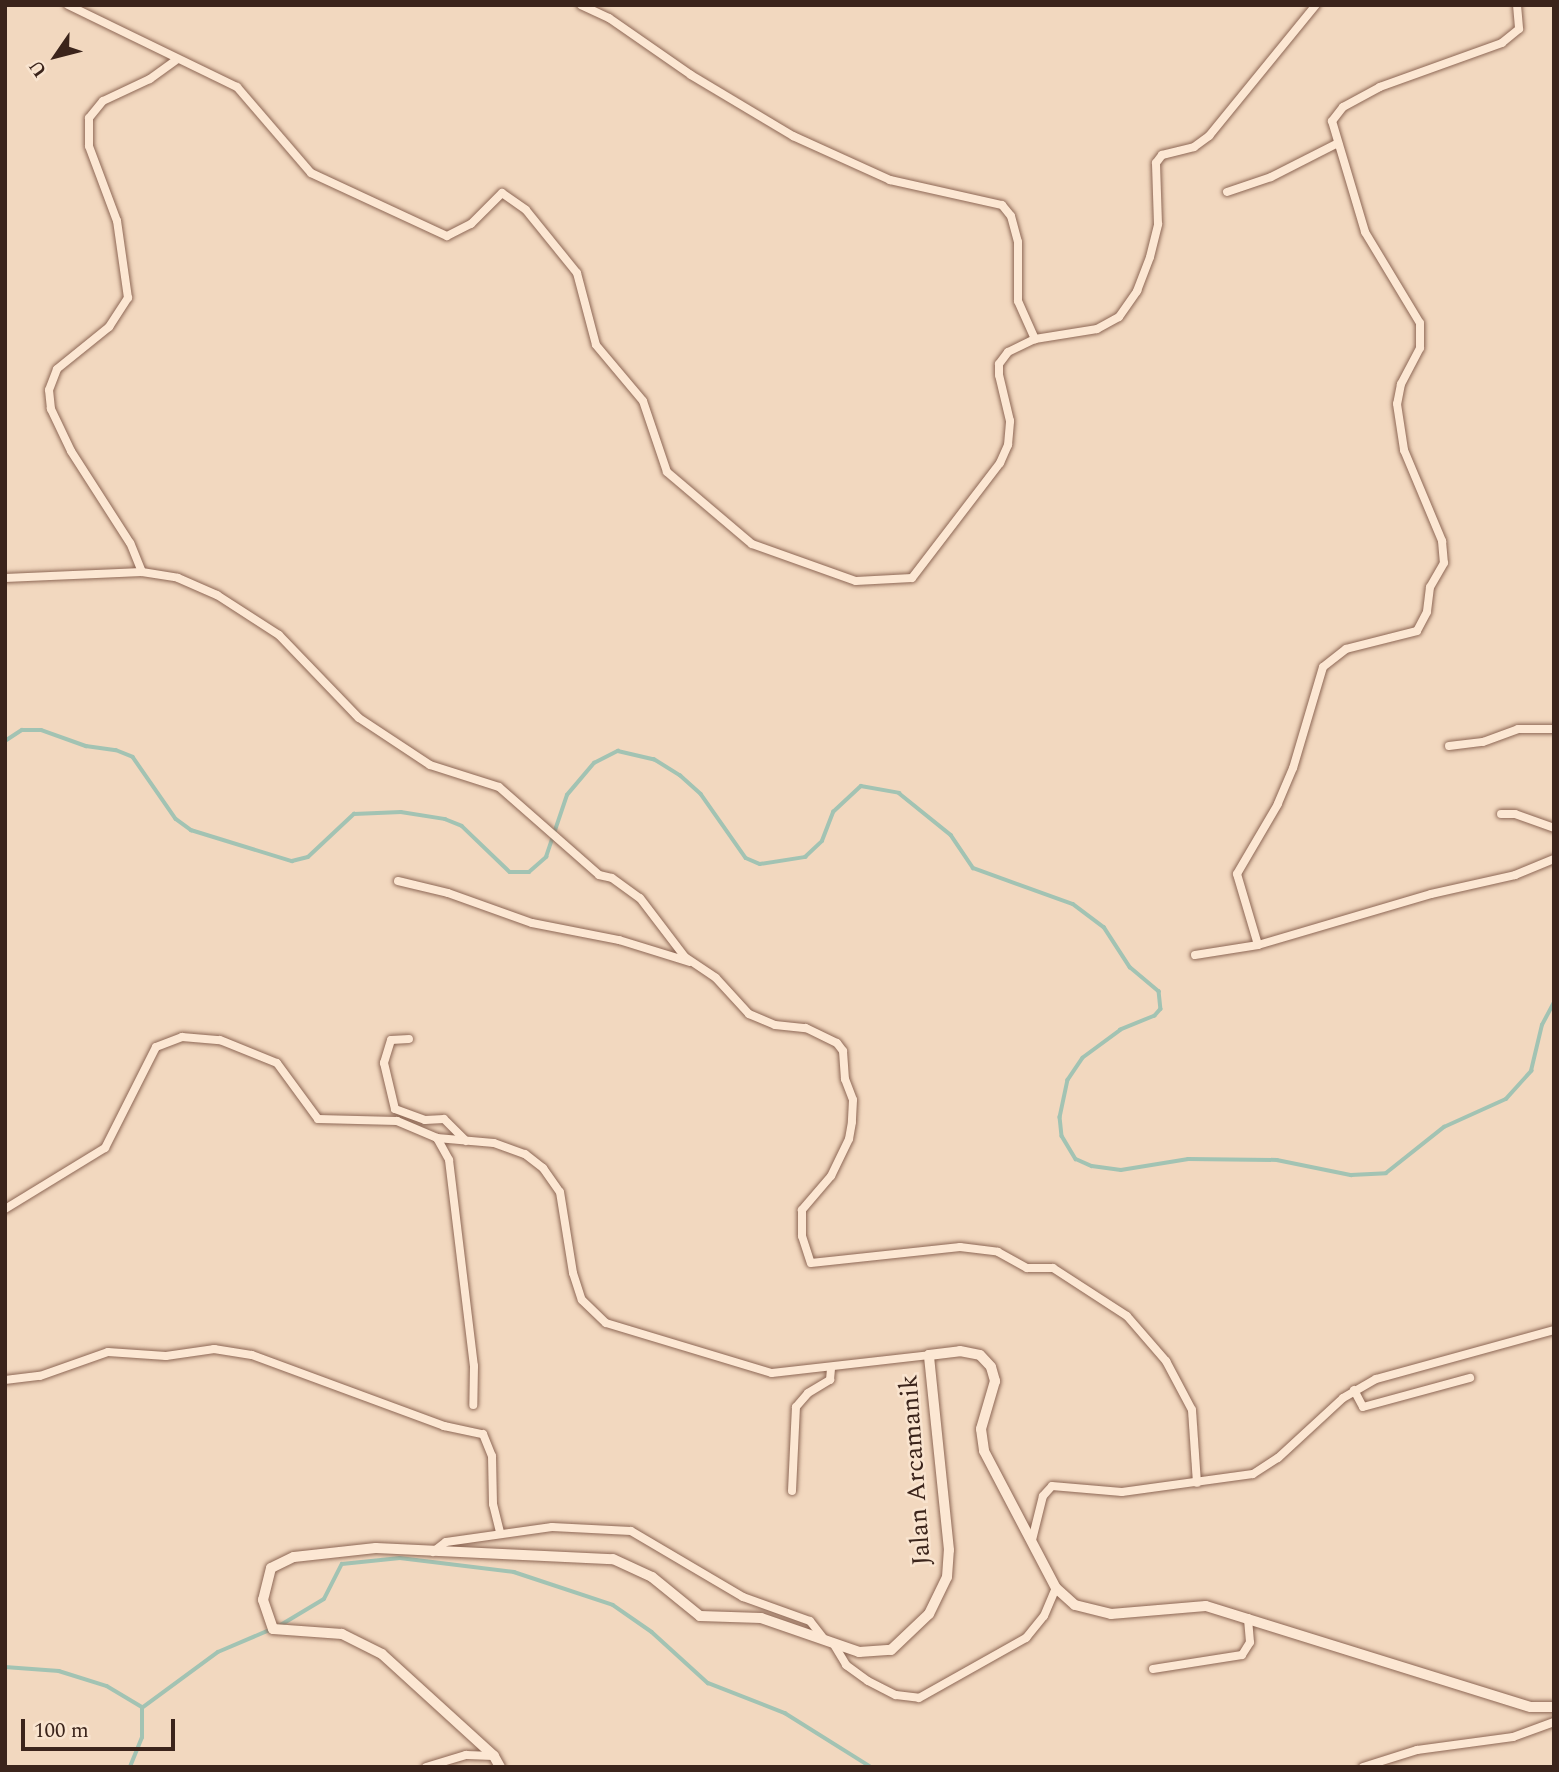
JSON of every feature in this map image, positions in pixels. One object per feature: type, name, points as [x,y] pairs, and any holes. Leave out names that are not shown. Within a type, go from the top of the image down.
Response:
[{"type":"street","points":[[68,5],[175,61],[237,87],[312,173],[447,236],[471,224],[502,193],[526,210],[577,273],[596,345],[643,401],[667,472],[752,544],[856,581],[912,578],[1000,463],[1010,421],[999,364],[1008,352],[1035,339],[1097,329],[1119,317],[1137,291],[1155,235],[1156,163],[1162,155],[1194,147],[1209,136],[1316,5]]},
{"type":"street","points":[[581,5],[609,18],[691,75],[804,142],[890,180],[1002,205],[1011,216],[1017,242],[1018,301],[1035,339]]},
{"type":"street","points":[[1258,945],[1237,874],[1278,804],[1293,768],[1317,678],[1332,657],[1346,649],[1417,632],[1427,612],[1430,586],[1444,563],[1442,541],[1404,450],[1398,415],[1401,384],[1420,348],[1420,323],[1365,232],[1332,121],[1343,107],[1412,74],[1502,43],[1519,29],[1517,5]]},
{"type":"street","points":[[142,572],[130,543],[71,451],[51,409],[49,390],[57,369],[109,327],[128,298],[117,221],[89,146],[89,118],[103,101],[150,79],[175,61]]},
{"type":"street","points":[[1227,192],[1280,173],[1338,143]]},
{"type":"street","points":[[5,578],[142,572],[195,584],[250,614],[279,635],[359,718],[430,765],[499,787],[598,875],[612,878],[645,902],[681,953],[696,963],[750,1014],[775,1025],[806,1028],[827,1036],[843,1051],[852,1122],[849,1139],[831,1176],[802,1210],[802,1236],[811,1263],[960,1248],[991,1250],[1027,1268],[1053,1268],[1127,1316],[1166,1361],[1192,1410],[1197,1483]]},
{"type":"street","points":[[1449,746],[1483,742],[1518,729],[1554,729]]},
{"type":"street","points":[[1501,814],[1515,814],[1554,828]]},
{"type":"street","points":[[1195,955],[1258,945],[1431,894],[1515,875],[1554,859]]},
{"type":"street","points":[[398,881],[448,893],[532,923],[619,940],[696,963]]},
{"type":"street","points":[[5,1209],[105,1148],[156,1047],[182,1037],[219,1040],[277,1063],[318,1119],[397,1121],[437,1138],[466,1140],[525,1154],[543,1168],[560,1192],[573,1273],[582,1300],[606,1323],[772,1373],[929,1355]]},
{"type":"street","points":[[409,1039],[391,1041],[384,1063],[395,1109],[425,1120],[444,1119],[466,1140]]},
{"type":"street","points":[[437,1138],[449,1160],[474,1366],[473,1405]]},
{"type":"street","points":[[1032,1540],[1043,1496],[1052,1486],[1093,1493],[1197,1483],[1253,1474],[1267,1467],[1354,1390],[1389,1374],[1554,1330]]},
{"type":"street","points":[[5,1380],[40,1376],[108,1352],[166,1356],[214,1349],[253,1355],[444,1426],[483,1434],[492,1456],[493,1504],[500,1533]]},
{"type":"street","name":"Jalan Arcamanik","points":[[500,1767],[494,1756],[382,1654],[342,1634],[314,1629],[277,1631],[265,1613],[264,1579],[282,1560],[352,1549],[613,1559],[652,1577],[700,1616],[761,1618],[870,1654],[891,1650],[929,1614],[947,1577],[949,1550],[929,1355],[974,1353],[991,1367],[995,1381],[981,1429],[984,1451],[1056,1588],[1075,1605],[1097,1614],[1191,1605],[1248,1618],[1531,1707],[1554,1707]]},
{"type":"street","points":[[792,1491],[796,1407],[808,1393],[830,1380],[831,1368]]},
{"type":"street","points":[[1354,1390],[1363,1408],[1469,1378]]},
{"type":"street","points":[[432,1552],[446,1542],[569,1526],[639,1534],[693,1571],[743,1597],[810,1621],[846,1665],[868,1681],[896,1695],[919,1698],[1026,1638],[1044,1616],[1056,1588]]},
{"type":"street","points":[[1153,1669],[1242,1655],[1250,1642],[1248,1618]]},
{"type":"street","points":[[1363,1767],[1417,1750],[1513,1737],[1554,1722]]},
{"type":"street","points":[[426,1767],[466,1755],[494,1756]]},
{"type":"waterway","points":[[5,741],[22,730],[41,730],[86,746],[116,750],[133,757],[176,819],[191,830],[292,861],[308,857],[354,814],[401,812],[445,819],[462,826],[510,872],[529,872],[546,857],[567,795],[594,763],[618,751],[654,759],[680,775],[701,794],[746,858],[760,864],[805,857],[822,841],[833,812],[861,786],[899,793],[951,835],[973,868],[1073,904],[1104,927],[1130,967],[1159,991],[1161,1009],[1155,1016],[1121,1030],[1083,1058],[1068,1080],[1060,1117],[1062,1136],[1076,1159],[1092,1166],[1121,1170],[1188,1159],[1277,1160],[1351,1175],[1386,1173],[1444,1127],[1506,1099],[1531,1071],[1542,1025],[1554,1002]]},
{"type":"waterway","points":[[279,1626],[324,1599],[342,1564],[400,1558],[514,1572],[613,1605],[652,1632],[708,1683],[785,1713],[871,1767]]},
{"type":"waterway","points":[[130,1767],[142,1738],[142,1708],[218,1652],[272,1629]]},
{"type":"waterway","points":[[5,1667],[59,1671],[107,1686],[142,1707]]}]
